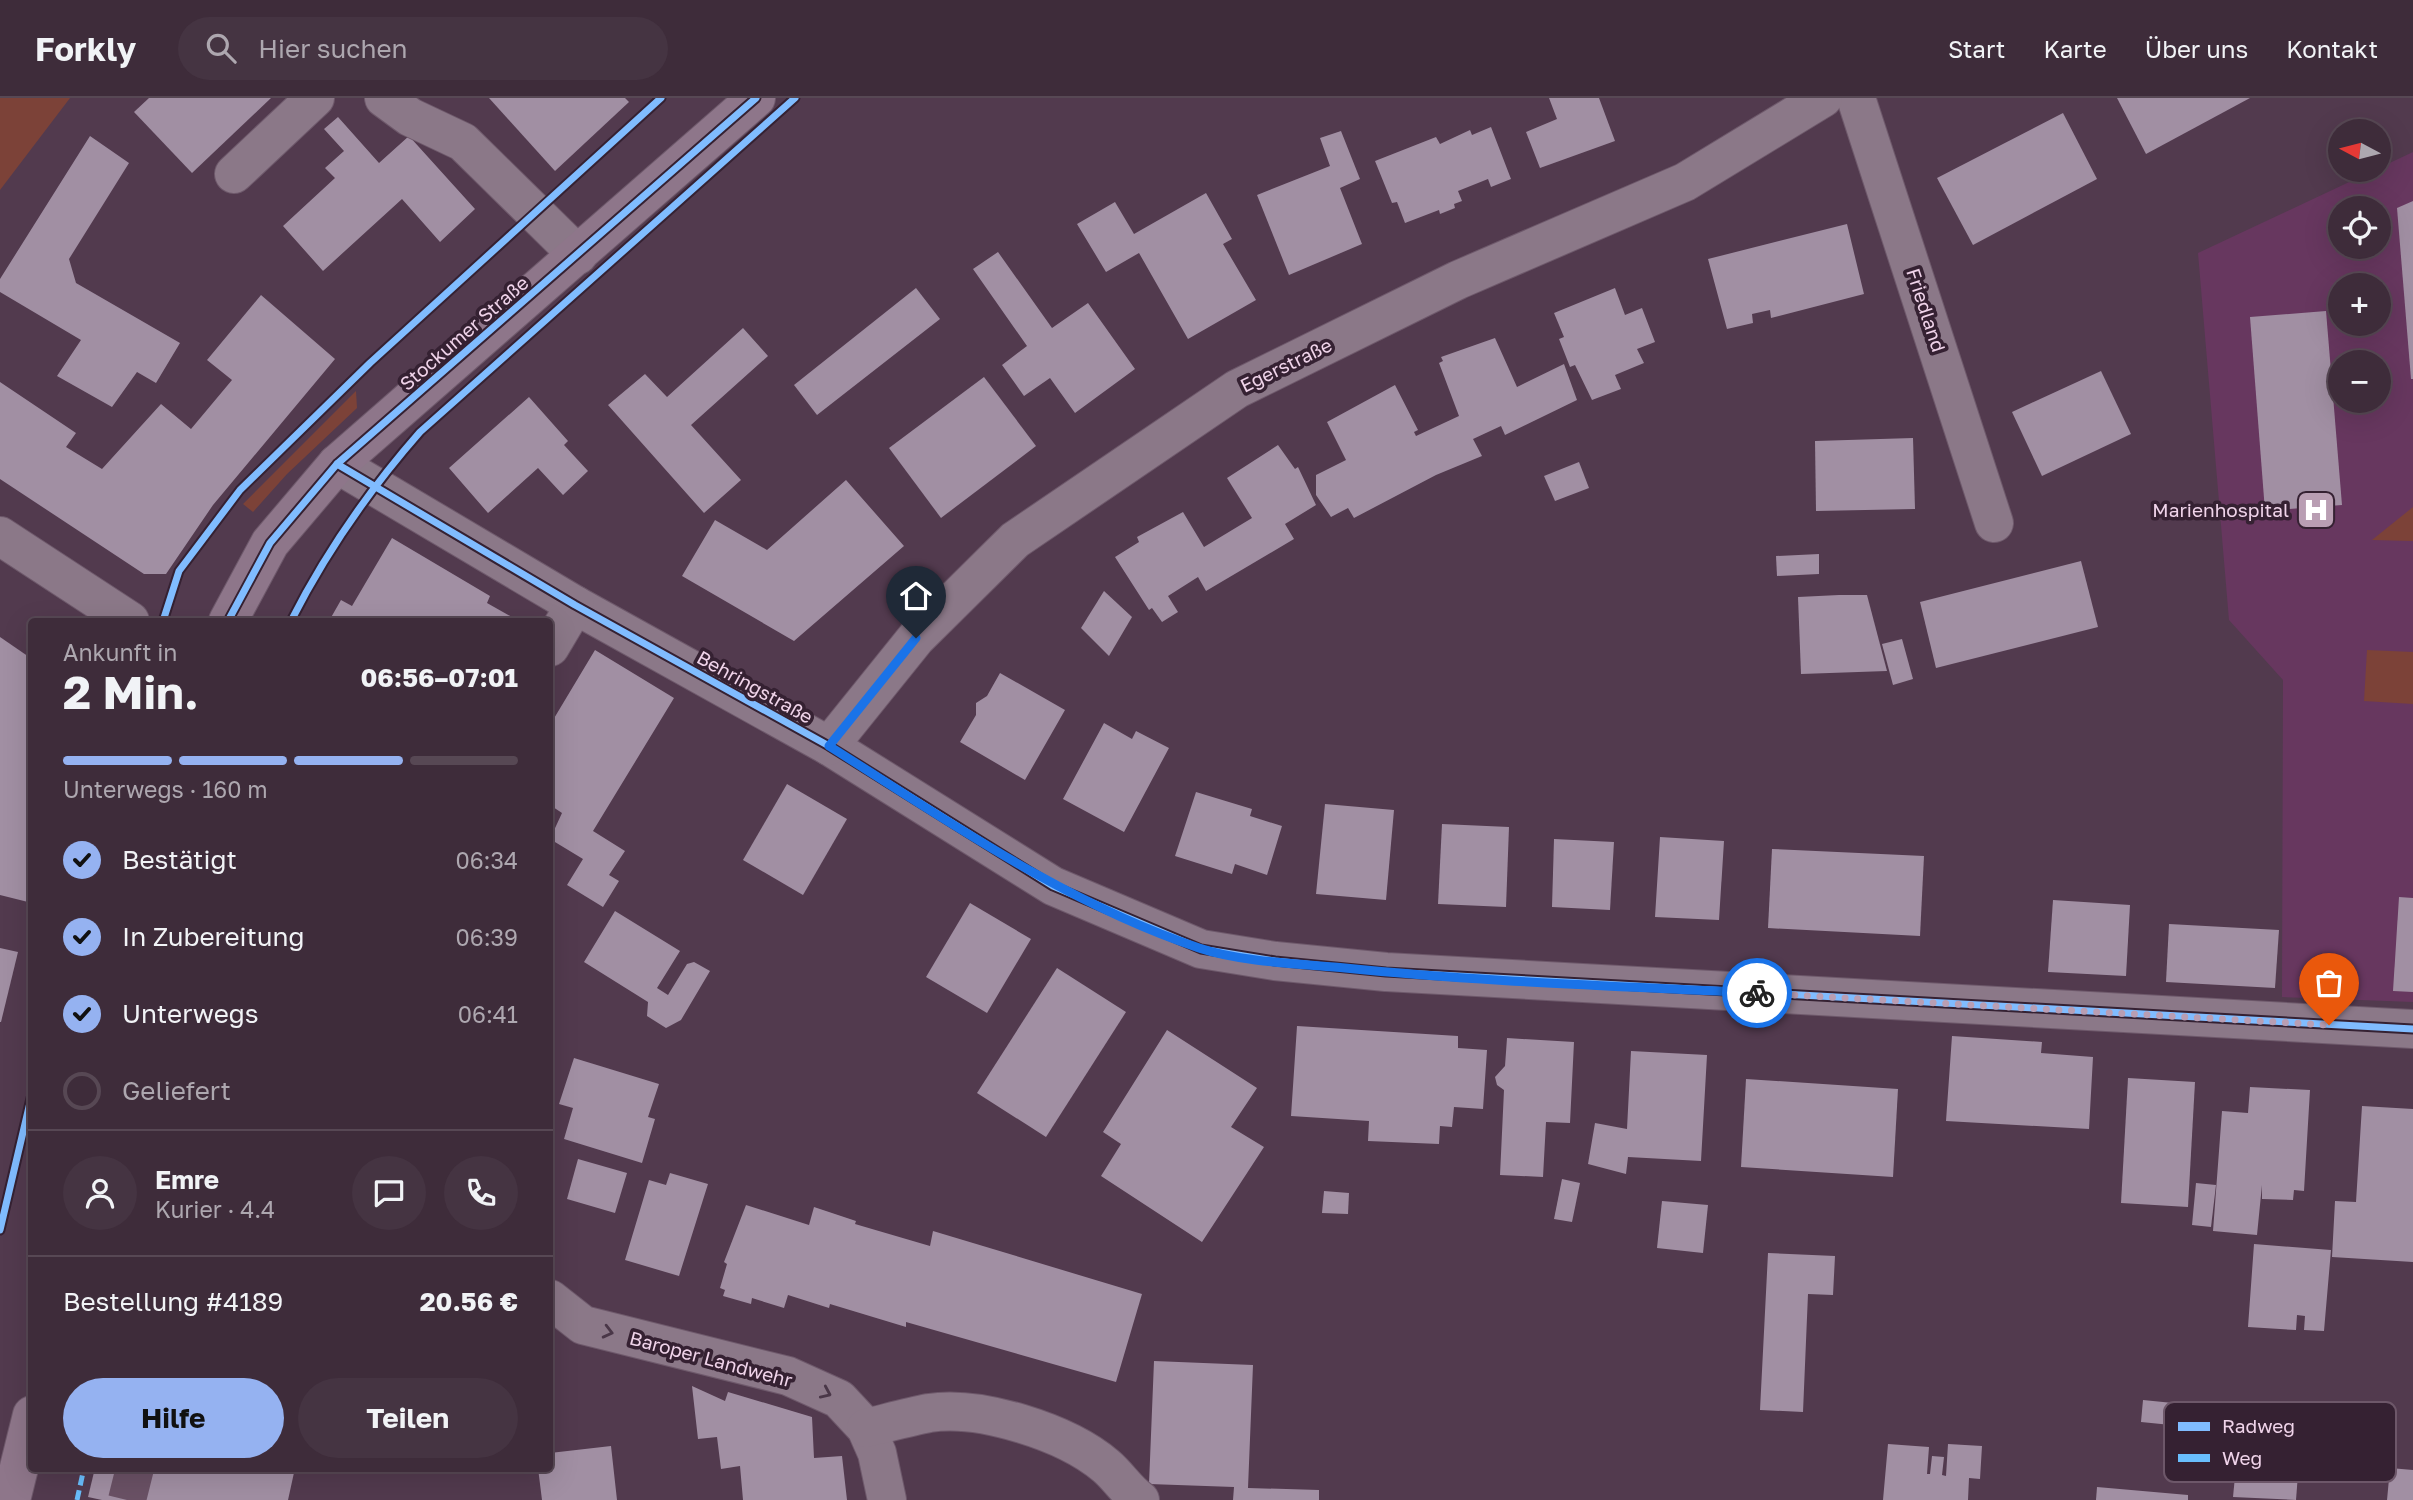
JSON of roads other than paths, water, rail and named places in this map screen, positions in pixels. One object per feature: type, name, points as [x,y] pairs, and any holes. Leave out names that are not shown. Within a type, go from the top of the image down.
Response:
[{"type":"main road","name":"Stockumer Straße","points":[[230,618],[270,543],[337,464],[756,98]]},
{"type":"main road","points":[[11,1500],[28,1431]]},
{"type":"street","points":[[234,174],[315,98]]},
{"type":"street","points":[[384,98],[410,117],[463,142],[578,255]]},
{"type":"street","name":"Egerstraße","points":[[829,746],[916,638],[1015,540],[1237,389],[1458,280],[1685,182],[1824,98]]},
{"type":"street","name":"Friedland","points":[[1856,98],[1994,523]]},
{"type":"street","name":"Behringstraße","points":[[337,464],[575,605],[829,746],[1053,886],[1201,949],[1275,961],[1386,972],[2413,1030]]},
{"type":"street","points":[[0,536],[125,618]]},
{"type":"street","points":[[553,642],[575,605]]},
{"type":"street","name":"Baroper Landwehr","points":[[553,1301],[583,1325],[788,1377],[839,1399],[866,1428],[877,1453],[887,1500]]},
{"type":"street","points":[[866,1428],[931,1413],[975,1413],[1019,1422],[1059,1439],[1105,1465],[1140,1500]]},
{"type":"tunnel","points":[[127,1500],[134,1472]]},
{"type":"place","name":"Marienhospital","points":[[2316,510]]}]
